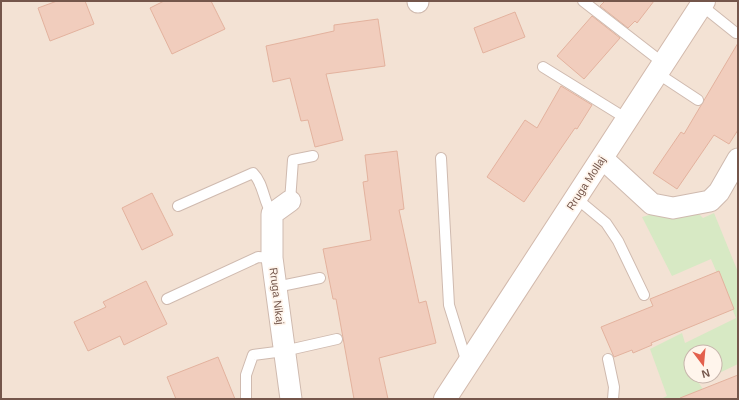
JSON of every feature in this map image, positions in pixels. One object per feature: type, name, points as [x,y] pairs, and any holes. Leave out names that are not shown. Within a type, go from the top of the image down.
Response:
[{"type":"street","name":"Rruga Mollaj","points":[[445,399],[702,3]]},
{"type":"street","points":[[602,158],[652,204],[673,208],[710,201],[719,192],[738,159]]},
{"type":"street","points":[[272,214],[290,201]]},
{"type":"street","name":"Rruga Nikaj","points":[[272,214],[272,258],[291,399]]},
{"type":"lane","points":[[584,1],[698,100]]},
{"type":"lane","points":[[702,3],[736,33]]},
{"type":"lane","points":[[543,67],[627,119]]},
{"type":"lane","points":[[290,201],[293,160],[313,156]]},
{"type":"lane","points":[[441,158],[449,305],[468,364]]},
{"type":"lane","points":[[178,206],[253,173],[260,180],[266,205],[272,214]]},
{"type":"lane","points":[[576,198],[606,223],[618,241],[644,295]]},
{"type":"lane","points":[[167,299],[258,257],[272,258]]},
{"type":"lane","points":[[276,287],[320,278]]},
{"type":"lane","points":[[246,399],[246,375],[253,355],[284,352],[337,339]]},
{"type":"lane","points":[[608,359],[614,387],[613,399]]},
{"type":"shaded area","points":[[1,1],[738,1],[738,399],[1,399]]},
{"type":"green space","points":[[689,211],[699,214],[703,218],[714,213],[738,272],[738,364],[723,371],[723,344],[683,344],[683,384],[700,384],[709,399],[661,399],[667,396],[650,349],[682,333],[685,343],[736,318],[711,259],[672,276],[642,217],[656,213]]},
{"type":"building","points":[[57,1],[85,1],[94,24],[50,41],[38,8]]},
{"type":"building","points":[[164,1],[211,1],[225,29],[172,54],[150,8]]},
{"type":"building","points":[[605,1],[654,1],[637,23],[635,21],[628,28],[600,6]]},
{"type":"building","points":[[515,12],[525,37],[483,53],[474,28]]},
{"type":"building","points":[[592,16],[620,38],[584,79],[557,56]]},
{"type":"building","points":[[378,19],[385,66],[326,74],[343,140],[315,147],[308,120],[301,121],[290,78],[273,82],[266,46],[334,31],[334,25]]},
{"type":"building","points":[[738,43],[738,130],[729,144],[714,135],[677,189],[653,173],[681,132],[684,134]]},
{"type":"building","points":[[561,86],[592,105],[577,129],[575,128],[524,202],[487,177],[525,120],[537,128]]},
{"type":"building","points":[[397,151],[404,209],[399,210],[419,303],[426,301],[436,343],[379,358],[388,399],[354,399],[336,299],[333,299],[323,249],[371,240],[363,182],[368,181],[365,155]]},
{"type":"building","points":[[152,193],[173,235],[142,250],[122,208]]},
{"type":"building","points":[[719,271],[734,309],[651,343],[652,345],[633,353],[632,350],[614,357],[601,327],[653,306],[650,299]]},
{"type":"building","points":[[146,281],[167,324],[124,345],[120,336],[88,351],[74,322],[106,307],[103,302]]},
{"type":"building","points":[[218,357],[235,399],[176,399],[167,377]]},
{"type":"building","points":[[738,375],[738,399],[680,399],[715,384],[723,384],[723,381]]}]
